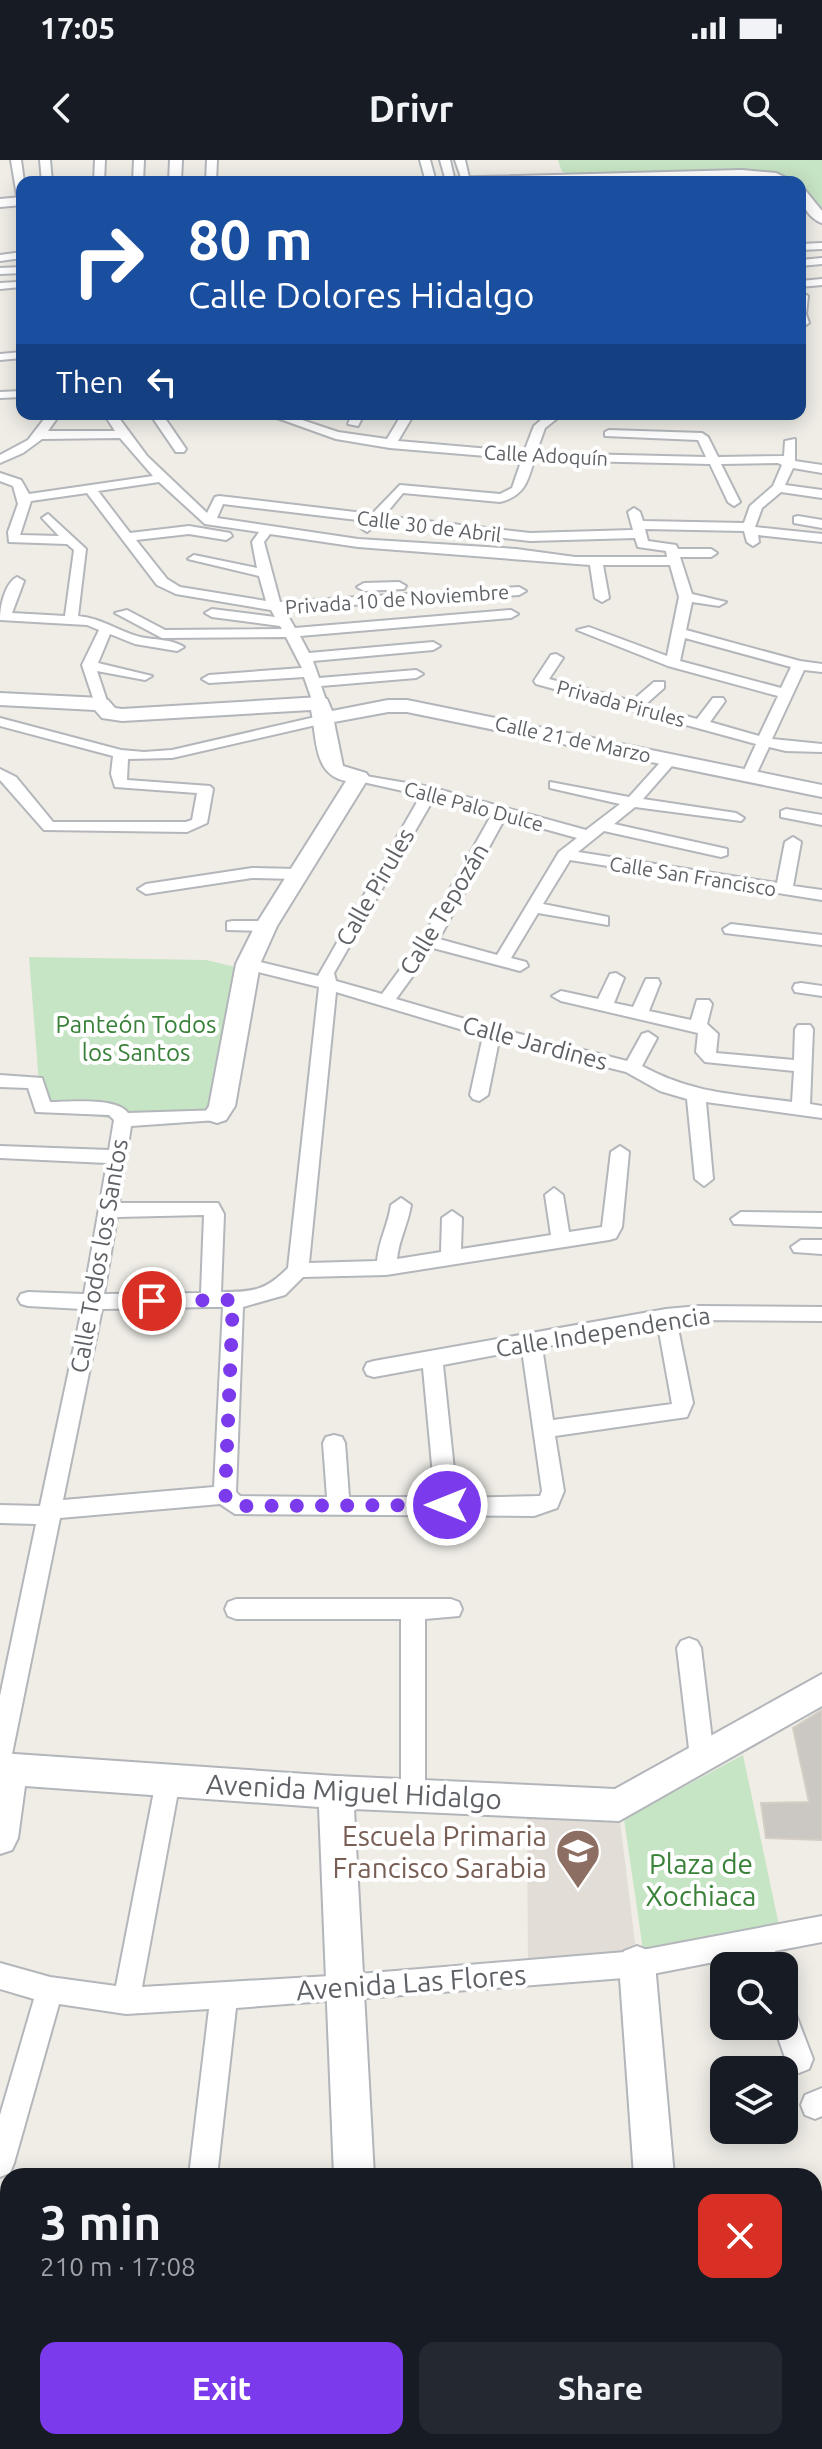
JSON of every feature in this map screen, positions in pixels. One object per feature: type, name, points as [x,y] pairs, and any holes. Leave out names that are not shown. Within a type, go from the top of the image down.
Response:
[{"type":"street","points":[[702,160],[765,172],[768,176]]},
{"type":"street","points":[[14,165],[16,189]]},
{"type":"street","points":[[806,200],[822,219]]},
{"type":"street","points":[[0,459],[20,451],[42,435],[51,420]]},
{"type":"street","points":[[114,420],[158,479],[209,521],[262,536]]},
{"type":"street","points":[[160,420],[180,449]]},
{"type":"street","points":[[304,420],[336,435],[390,444],[404,420]]},
{"type":"street","points":[[358,543],[372,520],[400,489],[500,498],[517,491],[525,463],[548,420]]},
{"type":"street","points":[[42,435],[122,434]]},
{"type":"street","points":[[609,434],[691,435],[704,439],[734,502]]},
{"type":"street","points":[[751,534],[756,506],[778,488],[789,464],[791,441]]},
{"type":"street","name":"Calle Adoquín","points":[[390,444],[417,447],[446,458],[525,463],[780,459],[789,464],[822,469]]},
{"type":"street","points":[[0,477],[17,483],[25,498],[24,511],[13,539],[67,540]]},
{"type":"street","points":[[25,498],[158,479]]},
{"type":"street","points":[[778,488],[822,494]]},
{"type":"street","name":"Privada 10 de Noviembre","points":[[90,489],[167,587],[274,606],[395,593],[519,591]]},
{"type":"street","name":"Calle 30 de Abril","points":[[209,521],[219,500],[530,537],[637,523],[822,538]]},
{"type":"street","points":[[48,518],[67,540],[80,549],[71,619]]},
{"type":"street","points":[[798,520],[822,524]]},
{"type":"street","points":[[637,523],[643,544],[672,554]]},
{"type":"street","points":[[127,537],[189,530],[516,553],[550,559]]},
{"type":"street","points":[[262,536],[266,574],[274,606],[310,671],[323,713],[333,768],[338,773],[359,777]]},
{"type":"street","points":[[432,559],[596,562],[711,553]]},
{"type":"street","points":[[672,554],[686,597],[673,663]]},
{"type":"street","points":[[194,559],[266,574]]},
{"type":"street","points":[[596,562],[602,598]]},
{"type":"street","points":[[17,581],[2,616],[96,622],[106,629],[156,646],[511,614]]},
{"type":"street","points":[[364,587],[395,593],[427,585]]},
{"type":"street","points":[[686,597],[719,602]]},
{"type":"street","points":[[122,613],[162,634],[290,633]]},
{"type":"street","points":[[212,613],[290,633]]},
{"type":"street","points":[[105,709],[90,678],[89,665],[106,629]]},
{"type":"street","points":[[584,630],[673,663],[787,694]]},
{"type":"street","points":[[680,632],[799,665],[820,663]]},
{"type":"street","points":[[310,671],[433,646]]},
{"type":"street","name":"Privada Pirules","points":[[556,658],[541,681],[586,688],[634,707],[765,742]]},
{"type":"street","points":[[89,665],[145,676]]},
{"type":"street","points":[[748,777],[799,665]]},
{"type":"street","points":[[209,679],[310,671],[416,674]]},
{"type":"street","points":[[634,707],[659,685]]},
{"type":"street","points":[[0,699],[105,709],[323,713]]},
{"type":"street","name":"Privada Pirules","points":[[701,724],[718,701]]},
{"type":"street","name":"Calle 21 de Marzo","points":[[0,722],[121,754],[172,754],[323,713],[407,706],[822,791]]},
{"type":"street","points":[[765,742],[786,747],[822,748]]},
{"type":"street","points":[[0,773],[11,780],[44,823],[57,828],[192,827],[199,823],[205,789],[120,784],[121,754]]},
{"type":"street","points":[[501,961],[565,855],[632,802],[671,759]]},
{"type":"street","name":"Calle Palo Dulce","points":[[359,777],[430,792],[500,813],[721,852]]},
{"type":"street","name":"Calle Todos los Santos","points":[[3,1765],[93,1302],[123,1120],[217,1114],[222,1106],[248,964],[266,926],[359,777]]},
{"type":"street","points":[[555,785],[632,802],[736,818]]},
{"type":"street","name":"Calle Pirules","points":[[298,1270],[328,984],[326,973],[430,792]]},
{"type":"street","name":"Calle Tepozán","points":[[385,1002],[429,942],[500,813]]},
{"type":"street","points":[[786,814],[822,820]]},
{"type":"street","points":[[784,891],[793,842]]},
{"type":"street","name":"Calle San Francisco","points":[[565,855],[822,895]]},
{"type":"street","points":[[146,889],[252,873],[297,874]]},
{"type":"street","points":[[534,907],[602,921]]},
{"type":"street","points":[[233,926],[266,926]]},
{"type":"street","points":[[731,929],[822,940]]},
{"type":"street","points":[[429,942],[520,966]]},
{"type":"street","name":"Calle Jardines","points":[[248,964],[328,984],[492,1033],[632,1068],[666,1087],[696,1095],[822,1112]]},
{"type":"street","points":[[605,1004],[616,978]]},
{"type":"street","points":[[639,1013],[652,983]]},
{"type":"street","points":[[801,988],[822,991]]},
{"type":"street","points":[[561,996],[698,1026],[709,1034],[705,1052],[711,1058],[800,1066]]},
{"type":"street","points":[[698,1026],[703,1004]]},
{"type":"street","points":[[801,1109],[800,1066],[804,1029]]},
{"type":"street","points":[[479,1095],[492,1033]]},
{"type":"street","points":[[632,1068],[648,1038]]},
{"type":"street","points":[[0,1081],[36,1082],[42,1108],[115,1110],[123,1120]]},
{"type":"street","points":[[696,1095],[704,1179]]},
{"type":"street","points":[[0,1152],[117,1157]]},
{"type":"street","points":[[28,1299],[93,1302],[222,1300],[270,1294],[298,1270],[386,1268],[609,1233],[620,1152]]},
{"type":"street","points":[[554,1195],[561,1240]]},
{"type":"street","points":[[386,1268],[389,1239],[399,1219],[401,1205]]},
{"type":"street","points":[[107,1210],[211,1208],[214,1214],[222,1300],[228,1499]]},
{"type":"street","points":[[451,1257],[452,1218]]},
{"type":"street","points":[[741,1219],[822,1220]]},
{"type":"street","points":[[801,1247],[822,1247]]},
{"type":"street","name":"Calle Independencia","points":[[374,1369],[666,1317],[699,1313],[822,1314]]},
{"type":"street","points":[[546,1429],[680,1411],[683,1403],[666,1317]]},
{"type":"street","points":[[0,1514],[228,1499],[241,1506],[534,1507],[549,1502],[553,1491],[531,1343]]},
{"type":"street","points":[[432,1359],[447,1505]]},
{"type":"street","points":[[334,1443],[339,1504]]},
{"type":"street","points":[[236,1609],[451,1609]]},
{"type":"street","points":[[413,1609],[413,1795]]},
{"type":"street","points":[[689,1648],[702,1757]]},
{"type":"street","name":"Avenida Miguel Hidalgo","points":[[3,1765],[168,1781],[336,1792],[623,1804],[822,1689]]},
{"type":"street","points":[[0,1838],[3,1765]]},
{"type":"street","points":[[126,2001],[168,1781]]},
{"type":"street","points":[[336,1792],[354,2168]]},
{"type":"street","name":"Avenida Las Flores","points":[[769,1952],[821,1934]]},
{"type":"street","name":"Avenida Las Flores","points":[[0,1976],[50,1990],[126,2001],[347,1988],[710,1958]]},
{"type":"street","points":[[637,1964],[653,2168]]},
{"type":"street","points":[[0,2163],[50,1990]]},
{"type":"street","points":[[204,2168],[224,1994]]},
{"type":"street","points":[[792,2040],[799,2059]]},
{"type":"shaded area","name":"Escuela Primaria Francisco Sarabia","points":[[527,1815],[620,1821],[637,1959],[528,1971]]},
{"type":"green space","points":[[558,160],[822,160],[822,218],[806,202],[806,176],[774,176],[765,172],[579,176],[562,172]]},
{"type":"green space","name":"Panteón Todos los Santos","points":[[29,957],[206,960],[244,969],[217,1114],[123,1120],[41,1109]]},
{"type":"green space","name":"Plaza de Xochiaca","points":[[743,1755],[781,1935],[643,1950],[624,1819]]},
{"type":"building","points":[[822,1710],[822,1840],[766,1838],[761,1803],[809,1802],[793,1728]]},
{"type":"place","name":"Escuela Primaria Francisco Sarabia","points":[[578,1890]]},
{"type":"route","points":[[152,1301],[233,1300],[225,1495],[230,1503],[241,1506],[447,1505]]}]
